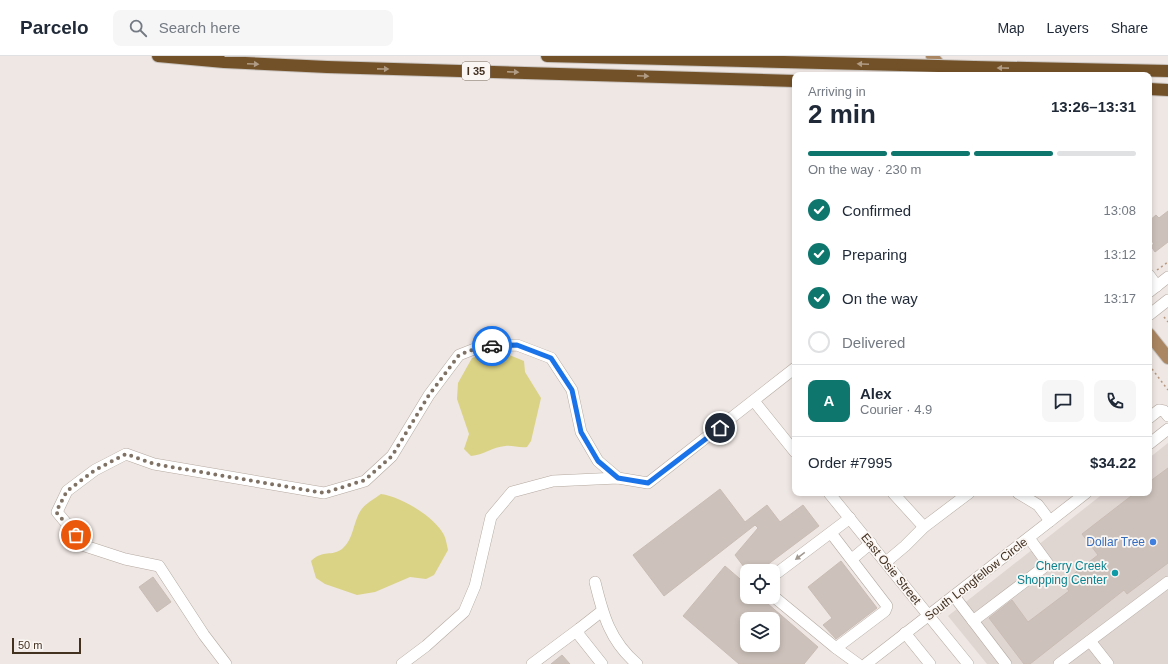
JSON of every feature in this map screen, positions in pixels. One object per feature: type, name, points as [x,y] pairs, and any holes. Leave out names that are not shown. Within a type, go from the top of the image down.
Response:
[{"type":"highway","name":"I 35","points":[[158,56],[224,62],[327,67],[792,81]]},
{"type":"highway","points":[[546,56],[1168,71]]},
{"type":"highway","points":[[1152,89],[1168,90]]},
{"type":"main road","points":[[932,56],[945,72]]},
{"type":"main road","points":[[1152,337],[1166,350]]},
{"type":"street","points":[[1152,273],[1153,289]]},
{"type":"street","points":[[1153,289],[1168,277]]},
{"type":"street","points":[[1152,313],[1167,304]]},
{"type":"street","points":[[226,664],[204,635],[159,566],[125,559],[85,546],[56,512],[67,491],[95,470],[126,454],[154,464],[324,493],[365,480],[392,456],[429,395],[459,355],[482,346],[517,345],[551,358],[572,390],[581,432],[598,461],[618,478]]},
{"type":"street","points":[[402,664],[426,646],[464,612],[475,586],[491,517],[512,492],[553,481],[618,478],[648,483],[792,370]]},
{"type":"street","points":[[754,401],[792,448]]},
{"type":"street","points":[[1152,416],[1159,410],[1164,411],[1168,416]]},
{"type":"street","points":[[1152,440],[1166,434]]},
{"type":"street","name":"East Osie Street","points":[[833,496],[968,664]]},
{"type":"street","points":[[896,496],[924,527]]},
{"type":"street","points":[[886,562],[924,527],[965,496]]},
{"type":"street","points":[[1023,496],[1038,505],[1050,521]]},
{"type":"street","name":"South Longfellow Circle","points":[[866,664],[1082,496]]},
{"type":"street","points":[[780,571],[850,518]]},
{"type":"street","points":[[829,534],[852,559],[887,606],[886,611],[836,648]]},
{"type":"street","points":[[973,621],[1048,564],[1029,538]]},
{"type":"street","points":[[852,559],[870,543]]},
{"type":"street","points":[[595,582],[603,617],[624,653],[637,664]]},
{"type":"street","points":[[1059,664],[1168,582]]},
{"type":"street","points":[[954,596],[1006,664]]},
{"type":"street","points":[[780,602],[836,648],[858,664]]},
{"type":"street","points":[[532,664],[602,611]]},
{"type":"street","points":[[580,629],[579,635],[602,664]]},
{"type":"street","points":[[905,633],[930,664]]},
{"type":"street","points":[[1090,641],[1108,664]]},
{"type":"path","points":[[1152,273],[1168,262]]},
{"type":"path","points":[[1152,369],[1168,390]]},
{"type":"shaded area","points":[[488,353],[504,353],[524,361],[525,372],[541,398],[531,441],[527,447],[501,447],[471,456],[464,449],[469,434],[457,399],[458,383],[472,358]]},
{"type":"shaded area","points":[[1168,443],[1168,664],[987,664],[948,616],[1100,496],[1152,496],[1152,456]]},
{"type":"shaded area","points":[[381,494],[398,499],[416,508],[433,521],[444,535],[448,550],[434,575],[426,579],[410,577],[375,592],[357,595],[325,584],[316,578],[311,561],[320,555],[334,553],[342,549],[349,540],[361,510]]},
{"type":"building","points":[[1168,211],[1168,242],[1155,252],[1152,248],[1154,244],[1152,241],[1152,218],[1156,215],[1159,218]]},
{"type":"building","name":"Cherry Creek Shopping Center","points":[[1168,468],[1168,563],[1127,594],[1124,590],[1030,664],[1024,664],[989,618],[1012,600],[1028,622],[1069,591],[1062,583],[1098,555],[1082,534],[1131,496],[1152,496],[1152,480]]},
{"type":"building","points":[[720,489],[745,522],[767,505],[780,522],[803,505],[819,526],[768,564],[742,564],[735,555],[758,528],[755,525],[664,596],[633,555]]},
{"type":"building","points":[[841,561],[877,608],[836,639],[823,625],[832,618],[808,587]]},
{"type":"building","points":[[725,566],[740,579],[740,604],[768,604],[777,612],[740,612],[740,652],[780,652],[780,614],[818,647],[804,664],[739,664],[683,616]]},
{"type":"building","points":[[153,577],[171,602],[157,612],[139,587]]},
{"type":"building","points":[[562,655],[570,664],[551,664]]},
{"type":"way so far","points":[[76,535],[56,512],[67,491],[95,470],[126,454],[154,464],[324,493],[365,480],[392,456],[429,395],[459,355],[482,346],[492,346]]},
{"type":"place","name":"Dollar Tree","points":[[1153,542]]},
{"type":"place","name":"Cherry Creek Shopping Center","points":[[1115,573]]},
{"type":"route","points":[[492,346],[517,345],[551,358],[572,390],[581,432],[598,461],[618,478],[648,483],[720,428]]}]
